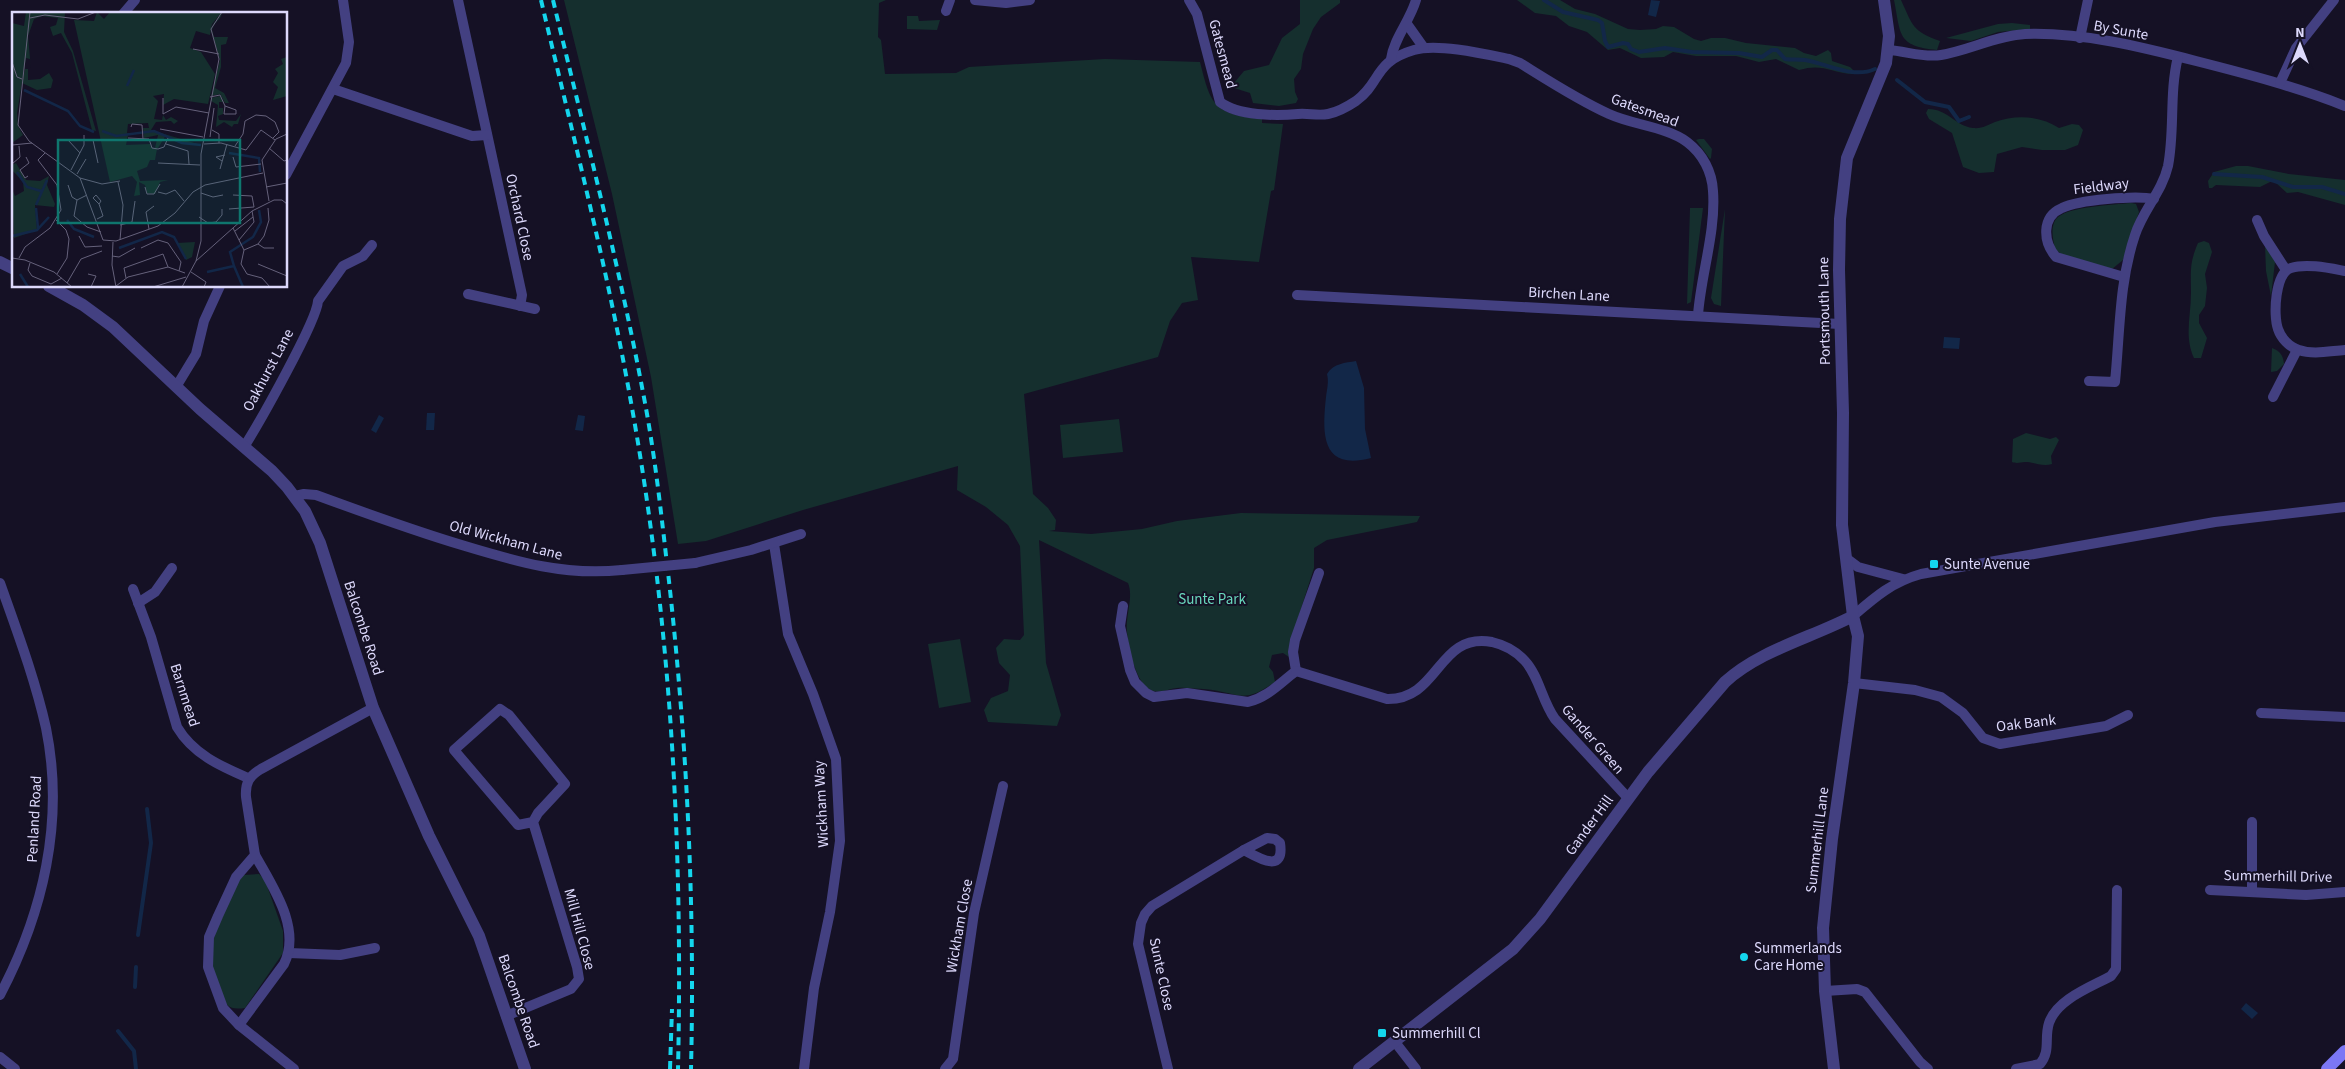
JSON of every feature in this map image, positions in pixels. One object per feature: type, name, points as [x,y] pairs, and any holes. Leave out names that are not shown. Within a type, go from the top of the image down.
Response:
[{"type":"main road","points":[[2327,1069],[2345,1051]]},
{"type":"street","points":[[128,12],[135,0]]},
{"type":"street","points":[[288,170],[346,62],[348,53],[344,0]]},
{"type":"street","name":"Orchard Close","points":[[458,0],[522,295],[520,306]]},
{"type":"street","points":[[946,11],[950,0]]},
{"type":"street","points":[[975,0],[1006,3],[1030,0]]},
{"type":"street","name":"Gatesmead","points":[[1190,0],[1197,14],[1220,102],[1227,107],[1288,116],[1336,112],[1366,92],[1383,66],[1391,59],[1424,48],[1494,56],[1514,61],[1609,114],[1638,125],[1673,134],[1693,147],[1706,165],[1712,179],[1713,213],[1698,315]]},
{"type":"street","name":"Gatesmead","points":[[1391,59],[1393,48],[1407,24],[1416,0]]},
{"type":"street","points":[[2080,38],[2088,0]]},
{"type":"street","points":[[2280,83],[2296,48],[2334,0]]},
{"type":"street","name":"Portsmouth Lane","points":[[1853,616],[1842,525],[1843,414],[1840,324],[1840,219],[1847,158],[1882,76],[1888,50],[1885,6]]},
{"type":"street","points":[[1407,24],[1424,48]]},
{"type":"street","name":"By Sunte","points":[[1888,50],[1923,56],[1939,56],[2006,36],[2034,34],[2080,38],[2178,57],[2280,83],[2345,106]]},
{"type":"street","points":[[2090,381],[2115,382],[2124,277],[2140,222],[2163,182],[2168,164],[2174,78],[2178,57]]},
{"type":"street","points":[[333,89],[472,136],[487,135]]},
{"type":"street","name":"Fieldway","points":[[2124,277],[2056,257],[2047,242],[2047,224],[2052,214],[2071,204],[2136,197],[2154,199]]},
{"type":"street","points":[[2257,220],[2264,236],[2286,270]]},
{"type":"street","name":"Oakhurst Lane","points":[[244,447],[317,307],[318,300],[343,266],[363,256],[372,245]]},
{"type":"street","points":[[0,262],[12,268]]},
{"type":"street","points":[[2345,271],[2300,267],[2286,270],[2278,283],[2276,306],[2277,327],[2288,344],[2297,350],[2310,353],[2345,350]]},
{"type":"street","name":"Balcombe Road","points":[[52,288],[99,316],[272,471],[295,496],[310,520],[320,543],[373,708],[429,836],[479,936],[525,1069]]},
{"type":"street","points":[[176,387],[196,354],[204,321],[219,288]]},
{"type":"street","points":[[468,294],[534,309]]},
{"type":"street","name":"Birchen Lane","points":[[1297,295],[1840,324]]},
{"type":"street","points":[[2273,397],[2297,350]]},
{"type":"street","name":"Old Wickham Lane","points":[[295,496],[304,494],[316,496],[446,540],[549,569],[576,572],[695,563],[774,544],[801,534]]},
{"type":"street","points":[[1853,616],[1883,590],[1903,579],[2195,525],[2345,507]]},
{"type":"street","name":"Wickham Way","points":[[774,544],[788,634],[813,694],[836,759],[840,841],[830,912],[814,988],[804,1069]]},
{"type":"street","points":[[1846,558],[1858,567],[1903,579]]},
{"type":"street","points":[[138,603],[155,592],[172,568]]},
{"type":"street","points":[[1123,606],[1120,626],[1130,670],[1135,682],[1146,693],[1154,697],[1187,693],[1248,702],[1258,700],[1275,689],[1296,671],[1293,652],[1319,573]]},
{"type":"street","name":"Penland Road","points":[[0,583],[23,647],[46,728],[52,772],[53,811],[49,859],[39,903],[12,973],[0,996]]},
{"type":"street","name":"Barnmead","points":[[133,589],[151,637],[177,727],[183,737],[201,755],[248,778]]},
{"type":"street","name":"Summerhill Lane","points":[[1834,1069],[1825,991],[1823,928],[1832,838],[1854,683],[1858,636],[1853,616]]},
{"type":"street","name":"Gander Hill","points":[[1359,1069],[1513,949],[1540,919],[1628,798],[1688,722],[1739,669],[1756,659],[1853,616]]},
{"type":"street","name":"Gander Green","points":[[1296,671],[1388,699],[1399,699],[1416,692],[1450,655],[1464,643],[1482,641],[1507,647],[1526,662],[1546,706],[1555,719],[1628,798]]},
{"type":"street","name":"Oak Bank","points":[[1854,683],[1915,690],[1941,698],[1963,713],[1982,738],[2000,744],[2106,726],[2128,715]]},
{"type":"street","points":[[239,1025],[284,964],[289,953],[289,929],[274,887],[255,855],[245,788],[248,778],[261,769],[373,708]]},
{"type":"street","points":[[500,710],[509,715],[566,784],[538,813],[533,822],[518,825],[454,750],[500,710]]},
{"type":"street","points":[[2261,713],[2345,717]]},
{"type":"street","name":"Wickham Close","points":[[945,1069],[953,1059],[974,913],[1003,786]]},
{"type":"street","name":"Mill Hill Close","points":[[506,1016],[571,989],[579,979],[572,948],[533,822]]},
{"type":"street","points":[[2252,822],[2252,892]]},
{"type":"street","name":"Sunte Close","points":[[1168,1069],[1138,944],[1141,923],[1145,914],[1152,906],[1244,850]]},
{"type":"street","points":[[255,855],[236,877],[218,916],[208,945],[208,967],[214,988],[223,1008],[239,1025],[294,1069]]},
{"type":"street","points":[[2016,1069],[2040,1064],[2047,1054],[2047,1032],[2054,1014],[2062,1004],[2111,976],[2116,969],[2117,890]]},
{"type":"street","name":"Summerhill Drive","points":[[2210,890],[2306,894],[2345,892]]},
{"type":"street","points":[[289,953],[340,955],[375,948]]},
{"type":"street","points":[[1825,991],[1857,989],[1865,992],[1920,1062],[1928,1069]]},
{"type":"street","points":[[1395,1042],[1416,1069]]},
{"type":"street","points":[[0,1057],[15,1069]]},
{"type":"green space","name":"Sunte Park","points":[[564,0],[886,0],[879,3],[878,37],[881,40],[885,74],[956,73],[969,67],[1105,59],[1200,62],[1208,89],[1217,105],[1234,114],[1262,119],[1262,123],[1283,124],[1274,190],[1271,191],[1259,262],[1191,257],[1198,300],[1182,303],[1170,321],[1158,357],[1024,394],[1033,494],[1048,508],[1056,520],[1055,530],[1049,531],[1091,534],[1142,529],[1177,521],[1241,513],[1420,516],[1417,522],[1327,540],[1314,548],[1314,568],[1291,640],[1289,657],[1283,653],[1272,655],[1269,667],[1273,672],[1275,682],[1255,694],[1247,696],[1204,689],[1177,688],[1158,692],[1151,690],[1141,681],[1129,647],[1127,626],[1130,588],[1128,583],[1039,540],[1046,663],[1061,715],[1057,726],[988,722],[984,710],[991,698],[1008,691],[1010,675],[999,663],[996,648],[1004,639],[1020,640],[1024,635],[1020,546],[1008,525],[986,507],[957,490],[958,466],[803,510],[706,541],[678,544],[651,377],[612,194]]},
{"type":"green space","points":[[1300,0],[1340,0],[1340,3],[1321,17],[1313,29],[1303,54],[1301,69],[1294,79],[1295,92],[1298,99],[1296,103],[1279,106],[1253,103],[1250,93],[1234,88],[1234,83],[1244,71],[1269,65],[1282,38],[1300,24]]},
{"type":"green space","points":[[1517,0],[1560,0],[1575,9],[1595,14],[1628,29],[1640,30],[1656,29],[1663,26],[1674,27],[1701,41],[1711,38],[1725,38],[1746,43],[1795,48],[1816,56],[1828,50],[1831,53],[1832,61],[1850,67],[1854,71],[1852,74],[1814,67],[1799,70],[1776,59],[1759,62],[1736,56],[1696,56],[1673,52],[1664,57],[1641,58],[1620,48],[1608,50],[1587,32],[1569,26],[1556,16],[1535,13]]},
{"type":"green space","points":[[1894,0],[1901,0],[1914,27],[1940,41],[1937,50],[1914,45],[1903,37]]},
{"type":"green space","points":[[907,16],[918,16],[919,21],[940,20],[937,30],[907,29]]},
{"type":"green space","points":[[1998,24],[2030,25],[2030,29],[1998,32],[1971,41],[1946,38]]},
{"type":"green space","points":[[1928,109],[1946,114],[1961,124],[1973,128],[1982,127],[2003,119],[2020,117],[2044,121],[2059,128],[2072,124],[2079,125],[2083,130],[2078,145],[2065,150],[2042,150],[2022,147],[1997,154],[1994,172],[1979,173],[1963,167],[1952,133],[1929,119],[1926,113]]},
{"type":"green space","points":[[1704,139],[1712,149],[1710,159],[1696,140]]},
{"type":"green space","points":[[2236,166],[2248,166],[2289,174],[2345,180],[2345,205],[2298,192],[2287,193],[2275,182],[2270,182],[2260,187],[2216,185],[2209,188],[2208,181],[2214,172]]},
{"type":"green space","points":[[2136,204],[2139,212],[2123,260],[2112,269],[2061,254],[2055,249],[2052,234],[2053,226],[2056,219],[2062,215],[2080,209]]},
{"type":"green space","points":[[1690,208],[1703,208],[1691,302],[1687,304]]},
{"type":"green space","points":[[1725,209],[1721,306],[1714,304],[1711,298]]},
{"type":"green space","points":[[2204,241],[2209,243],[2212,252],[2205,274],[2207,288],[2205,306],[2199,315],[2199,323],[2207,338],[2201,358],[2194,358],[2189,342],[2191,268],[2198,243]]},
{"type":"green space","points":[[2265,245],[2275,262],[2271,296],[2266,271]]},
{"type":"green space","points":[[2272,348],[2281,354],[2284,364],[2277,371],[2271,372]]},
{"type":"green space","points":[[1119,419],[1123,452],[1063,458],[1060,425]]},
{"type":"green space","points":[[2026,433],[2050,439],[2056,437],[2059,440],[2051,456],[2052,464],[2012,462],[2013,439]]},
{"type":"green space","points":[[960,639],[971,702],[939,708],[928,644]]},
{"type":"green space","points":[[259,874],[265,880],[283,931],[283,953],[245,1008],[232,1008],[222,997],[214,976],[211,959],[214,939],[220,919],[237,882],[244,875]]},
{"type":"water","points":[[1651,0],[1660,1],[1656,17],[1648,15]]},
{"type":"water","points":[[1944,337],[1960,338],[1959,349],[1943,348]]},
{"type":"water","points":[[1356,361],[1364,388],[1365,429],[1371,458],[1355,461],[1342,459],[1334,454],[1328,446],[1324,424],[1328,383],[1327,374],[1336,366]]},
{"type":"water","points":[[427,413],[435,413],[434,430],[426,430]]},
{"type":"water","points":[[379,415],[384,418],[376,433],[371,430]]},
{"type":"water","points":[[578,415],[585,416],[583,431],[575,430]]},
{"type":"water","points":[[2246,1003],[2258,1013],[2252,1019],[2241,1009]]},
{"type":"waterway","points":[[1544,0],[1563,12],[1598,20],[1602,23],[1608,47],[1623,43],[1628,44],[1631,49],[1639,52],[1665,48],[1692,52],[1739,53],[1762,57],[1772,50],[1777,50],[1785,59],[1805,60],[1849,72],[1867,72],[1875,69]]},
{"type":"waterway","points":[[1897,80],[1925,102],[1949,107],[1959,121],[1969,117]]},
{"type":"waterway","points":[[2214,174],[2262,177],[2293,187],[2322,187],[2345,194]]},
{"type":"waterway","points":[[138,935],[151,843],[147,809]]},
{"type":"waterway","points":[[135,987],[136,967]]},
{"type":"waterway","points":[[118,1031],[134,1051],[136,1069]]},
{"type":"railway","points":[[541,0],[590,204],[623,357],[645,490],[656,572],[665,655],[676,820],[679,986],[678,1069]]},
{"type":"railway","points":[[553,0],[625,302],[645,403],[658,492],[669,581],[685,764],[691,885],[691,1069]]},
{"type":"railway","points":[[670,1069],[672,1009]]},
{"type":"place","name":"Sunte Avenue","points":[[1934,564]]},
{"type":"place","name":"Summerlands Care Home","points":[[1744,957]]},
{"type":"place","name":"Summerhill Cl","points":[[1382,1033]]}]
